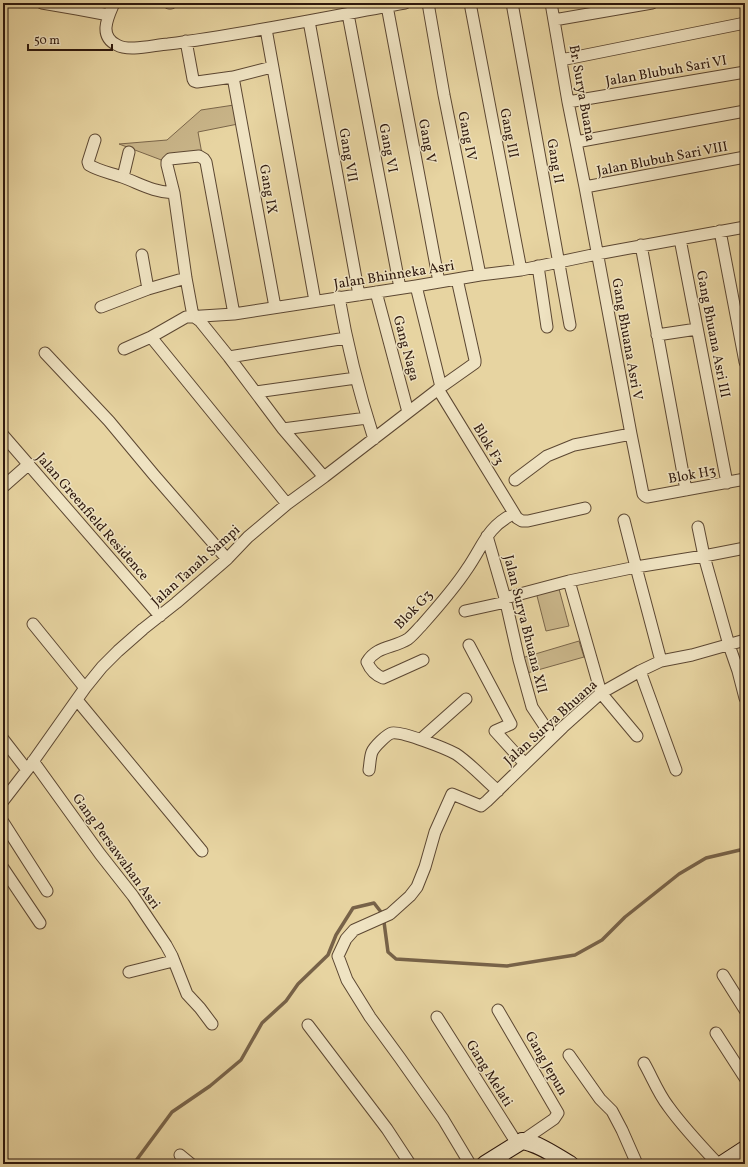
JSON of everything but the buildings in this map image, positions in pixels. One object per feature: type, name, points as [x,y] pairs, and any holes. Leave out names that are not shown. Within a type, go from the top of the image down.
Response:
[{"type":"street","points":[[42,3],[77,8],[109,15]]},
{"type":"street","points":[[114,3],[105,30],[106,36],[116,45],[132,48],[266,29],[405,3]]},
{"type":"street","name":"Gang IV","points":[[428,3],[444,95],[480,275]]},
{"type":"street","name":"Gang III","points":[[470,3],[521,270]]},
{"type":"street","name":"Gang II","points":[[512,3],[570,324]]},
{"type":"street","name":"Br. Surya Buana","points":[[551,3],[568,102],[585,187]]},
{"type":"street","points":[[554,20],[652,3]]},
{"type":"street","name":"Gang V","points":[[387,6],[439,282]]},
{"type":"street","name":"Gang VI","points":[[348,14],[400,288]]},
{"type":"street","name":"Gang VII","points":[[309,21],[359,295]]},
{"type":"street","points":[[561,60],[745,23]]},
{"type":"street","points":[[266,29],[315,301]]},
{"type":"street","points":[[186,41],[194,81],[197,82],[233,77],[272,67]]},
{"type":"street","name":"Jalan Blubuh Sari VI","points":[[568,102],[745,72]]},
{"type":"street","name":"Gang IX","points":[[233,77],[275,307]]},
{"type":"street","points":[[576,142],[745,111]]},
{"type":"street","points":[[95,140],[88,162],[89,165],[148,188],[162,192],[174,193]]},
{"type":"street","points":[[122,177],[128,152]]},
{"type":"street","points":[[234,314],[206,162],[201,157],[195,156],[168,160],[167,165],[174,193],[193,316],[200,321],[283,429],[324,477]]},
{"type":"street","name":"Jalan Blubuh Sari VIII","points":[[585,187],[745,157]]},
{"type":"street","name":"Gang Bhuana Asri V","points":[[585,187],[644,496]]},
{"type":"street","name":"Jalan Bhinneka Asri","points":[[124,349],[152,337],[186,317],[234,314],[457,280],[480,275],[521,270],[597,254],[745,227]]},
{"type":"street","points":[[720,231],[745,362]]},
{"type":"street","name":"Gang Bhuana Asri III","points":[[680,239],[727,482]]},
{"type":"street","points":[[641,246],[686,490]]},
{"type":"street","points":[[142,255],[148,289]]},
{"type":"street","points":[[538,266],[547,327]]},
{"type":"street","points":[[101,307],[148,289],[186,278]]},
{"type":"street","name":"Jalan Tanah Sampi","points":[[3,801],[27,770],[85,688],[102,667],[118,651],[227,558],[248,537],[287,504],[476,362],[457,280]]},
{"type":"street","name":"Blok F3","points":[[416,286],[440,388],[513,514]]},
{"type":"street","name":"Gang Naga","points":[[376,292],[408,412]]},
{"type":"street","points":[[339,298],[346,338],[374,439]]},
{"type":"street","points":[[657,335],[697,329]]},
{"type":"street","points":[[152,337],[287,504]]},
{"type":"street","points":[[229,357],[346,338]]},
{"type":"street","points":[[45,353],[109,421],[227,558]]},
{"type":"street","points":[[256,392],[356,378]]},
{"type":"street","points":[[283,429],[367,418]]},
{"type":"street","points":[[515,480],[548,456],[574,445],[631,434]]},
{"type":"street","name":"Jalan Greenfield Residence","points":[[3,435],[160,616]]},
{"type":"street","points":[[4,486],[29,464]]},
{"type":"street","name":"Blok H3","points":[[644,496],[647,497],[745,479]]},
{"type":"street","points":[[513,514],[519,520],[525,521],[585,508]]},
{"type":"street","name":"Blok G3","points":[[423,660],[383,678],[377,676],[368,667],[367,662],[369,658],[379,650],[402,642],[414,634],[467,570],[487,536],[496,525],[503,519],[513,514]]},
{"type":"street","points":[[624,520],[661,661]]},
{"type":"street","points":[[698,527],[704,556],[729,645],[742,670],[745,698]]},
{"type":"street","name":"Jalan Surya Bhuana XII","points":[[487,536],[506,600],[519,660],[532,707],[552,737]]},
{"type":"street","points":[[465,611],[569,581],[636,567],[745,548]]},
{"type":"street","points":[[569,581],[601,693],[637,736]]},
{"type":"street","points":[[33,624],[85,688]]},
{"type":"street","name":"Jalan Surya Bhuana","points":[[470,1164],[439,1113],[370,1017],[347,980],[338,956],[346,938],[354,930],[390,914],[410,896],[417,886],[425,867],[435,832],[452,794],[481,806],[552,737],[601,693],[661,661],[745,640]]},
{"type":"street","points":[[469,645],[511,724],[495,731],[524,764]]},
{"type":"street","points":[[640,671],[676,770]]},
{"type":"street","points":[[421,739],[466,699]]},
{"type":"street","points":[[77,700],[202,852]]},
{"type":"street","points":[[369,770],[372,752],[387,736],[392,733],[397,733],[421,739],[457,755],[498,791]]},
{"type":"street","points":[[3,739],[27,770]]},
{"type":"street","name":"Gang Persawahan Asri","points":[[33,761],[100,854],[133,896],[166,945],[187,994],[212,1024]]},
{"type":"street","points":[[3,822],[47,891]]},
{"type":"street","points":[[3,868],[40,923]]},
{"type":"street","points":[[129,972],[173,961]]},
{"type":"street","points":[[723,975],[745,1010]]},
{"type":"street","name":"Gang Jepun","points":[[498,1010],[558,1113],[554,1119],[520,1143]]},
{"type":"street","name":"Gang Melati","points":[[437,1017],[520,1143]]},
{"type":"street","points":[[308,1025],[387,1129],[410,1164]]},
{"type":"street","points":[[716,1033],[745,1078]]},
{"type":"street","points":[[569,1055],[600,1098],[612,1111],[637,1164]]},
{"type":"street","points":[[644,1063],[668,1106],[718,1164]]},
{"type":"street","points":[[485,1164],[520,1143],[529,1142],[570,1164]]},
{"type":"street","points":[[722,1164],[745,1149]]},
{"type":"street","points":[[180,1155],[191,1164]]},
{"type":"shaded area","points":[[234,105],[238,124],[198,132],[202,154],[164,161],[119,144],[167,140],[201,110]]},
{"type":"shaded area","points":[[559,589],[569,626],[546,631],[536,592]]},
{"type":"shaded area","points":[[579,641],[584,657],[520,675],[515,660]]},
{"type":"waterway","points":[[134,1164],[172,1112],[210,1086],[241,1060],[262,1023],[286,1001],[298,984],[328,955],[336,935],[353,908],[374,903],[381,912],[384,922],[388,952],[396,959],[507,966],[575,955],[602,940],[625,917],[679,874],[706,858],[745,850]]}]
